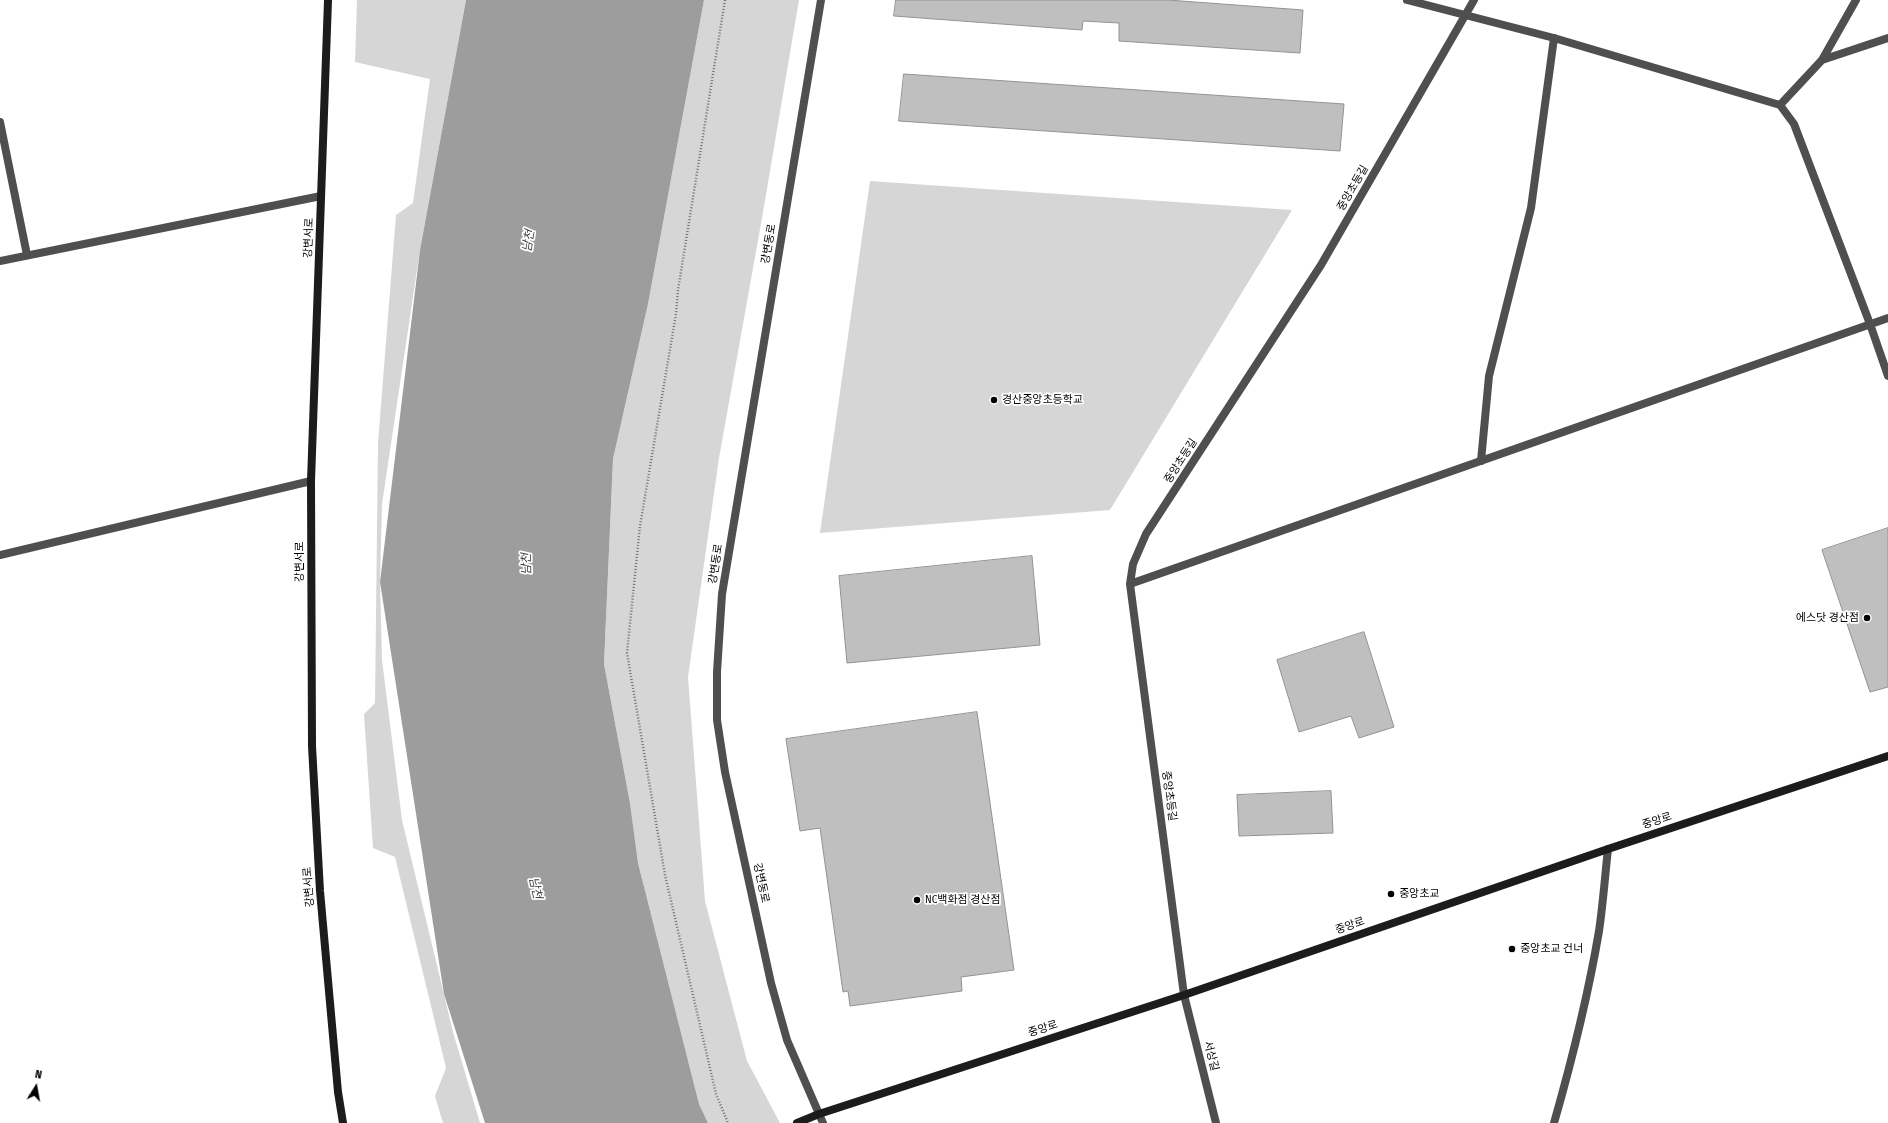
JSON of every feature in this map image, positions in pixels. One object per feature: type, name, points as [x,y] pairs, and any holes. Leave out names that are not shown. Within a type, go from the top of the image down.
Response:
[{"type":"street","name":"강변서로","points":[[328,0],[311,481],[312,746],[320,891],[338,1092],[343,1123]]},
{"type":"street","name":"강변동로","points":[[821,0],[769,304],[722,594],[717,672],[717,720],[725,772],[771,983],[787,1040],[823,1123]]},
{"type":"street","points":[[1407,0],[1554,38],[1780,105],[1794,124],[1870,324],[1888,376]]},
{"type":"street","name":"중앙초등길","points":[[1184,995],[1130,584],[1133,564],[1146,534],[1320,265],[1474,0]]},
{"type":"street","points":[[1780,105],[1822,60],[1856,0]]},
{"type":"street","points":[[1481,461],[1489,376],[1531,208],[1554,38]]},
{"type":"street","points":[[1822,60],[1888,38]]},
{"type":"street","points":[[0,122],[27,256]]},
{"type":"street","points":[[0,261],[321,196]]},
{"type":"street","points":[[1130,584],[1888,318]]},
{"type":"street","points":[[0,555],[311,481]]},
{"type":"street","name":"중앙로","points":[[797,1123],[819,1114],[1184,995],[1608,849],[1888,756]]},
{"type":"street","points":[[1554,1123],[1569,1071],[1586,997],[1599,930],[1608,849]]},
{"type":"street","name":"서상길","points":[[1184,995],[1216,1123]]},
{"type":"path","points":[[725,0],[678,290],[674,328],[665,368],[640,526],[627,653],[665,875],[716,1094],[728,1123]]},
{"type":"shaded area","points":[[357,0],[466,0],[420,250],[382,504],[380,582],[382,660],[402,820],[453,1032],[480,1123],[443,1123],[435,1096],[446,1068],[395,857],[373,848],[364,714],[375,703],[378,443],[396,215],[413,203],[430,79],[355,62]]},
{"type":"shaded area","points":[[704,0],[799,0],[719,458],[688,677],[705,901],[747,1061],[780,1123],[708,1123],[699,1104],[638,863],[630,803],[604,664],[613,459],[648,304]]},
{"type":"shaded area","points":[[870,181],[1292,210],[1110,510],[820,533]]},
{"type":"water","name":"남천","points":[[466,0],[704,0],[648,304],[613,459],[604,664],[630,803],[638,863],[699,1104],[708,1123],[485,1123],[444,994],[380,582],[420,250]]},
{"type":"building","points":[[896,0],[1168,0],[1303,10],[1300,53],[1119,41],[1119,23],[1083,21],[1082,30],[894,16]]},
{"type":"building","points":[[904,74],[1344,104],[1340,151],[899,121]]},
{"type":"building","name":"에스닷 경산점","points":[[1888,528],[1888,687],[1870,692],[1822,550]]},
{"type":"building","points":[[1032,556],[1040,645],[847,663],[839,576]]},
{"type":"building","points":[[1364,632],[1394,727],[1359,738],[1351,716],[1299,732],[1277,660]]},
{"type":"building","name":"NC백화점 경산점","points":[[977,712],[1014,970],[961,977],[962,991],[850,1006],[848,991],[843,992],[820,828],[800,831],[786,739]]},
{"type":"building","points":[[1331,791],[1333,833],[1239,836],[1237,795]]},
{"type":"place","name":"경산중앙초등학교","points":[[994,400]]},
{"type":"place","name":"에스닷 경산점","points":[[1867,618]]},
{"type":"place","name":"중앙초교","points":[[1391,894]]},
{"type":"place","name":"NC백화점 경산점","points":[[917,900]]},
{"type":"place","name":"중앙초교 건너","points":[[1512,949]]}]
